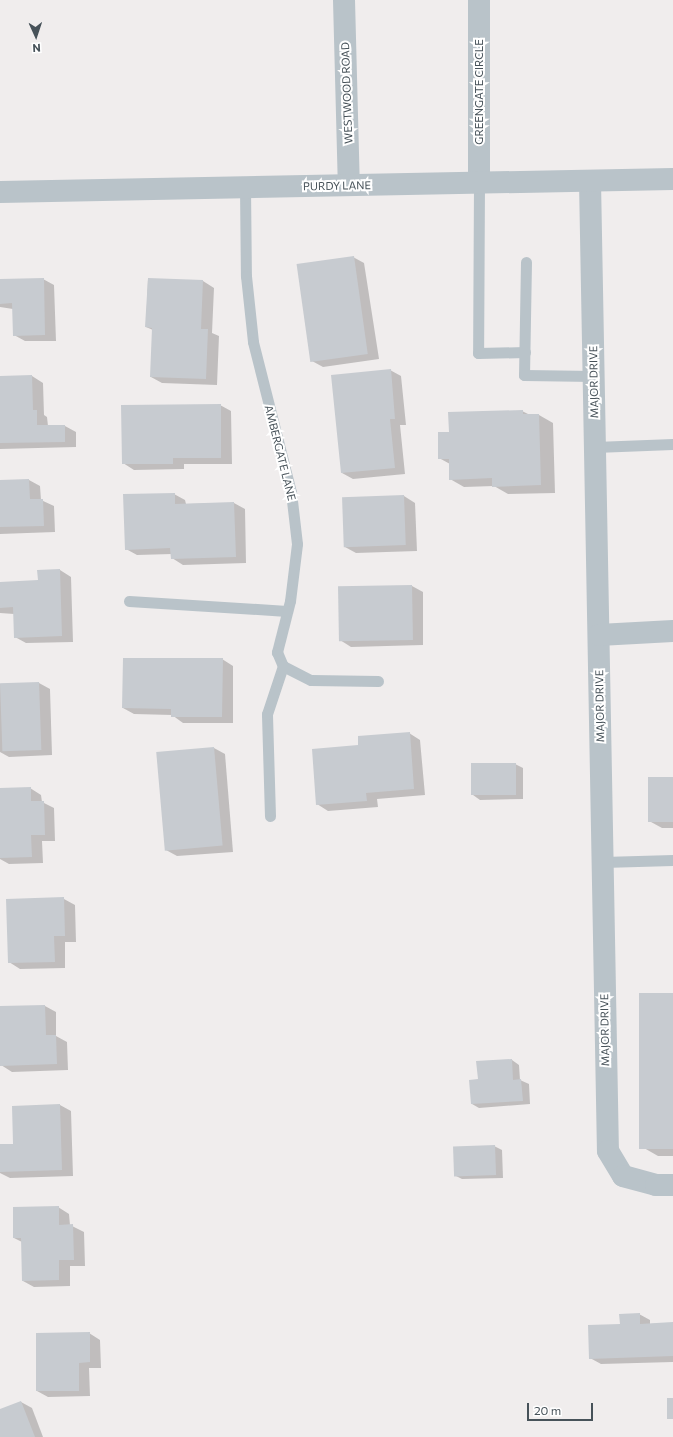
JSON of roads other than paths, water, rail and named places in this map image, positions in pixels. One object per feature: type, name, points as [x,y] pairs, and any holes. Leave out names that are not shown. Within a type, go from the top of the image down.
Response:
[{"type":"street","name":"WESTWOOD ROAD","points":[[344,0],[349,186]]},
{"type":"street","name":"GREENGATE CIRCLE","points":[[479,0],[479,183]]},
{"type":"street","name":"PURDY LANE","points":[[0,192],[673,179]]},
{"type":"street","name":"MAJOR DRIVE","points":[[590,181],[608,1151],[623,1176],[656,1185],[673,1186]]},
{"type":"street","points":[[599,634],[673,631]]},
{"type":"lane","points":[[479,183],[478,353],[525,352]]},
{"type":"lane","name":"AMBERGATE LANE","points":[[245,187],[246,276],[253,342],[291,492],[297,544],[296,564],[277,652],[283,666]]},
{"type":"lane","points":[[526,262],[524,375],[594,376]]},
{"type":"lane","points":[[596,446],[673,444]]},
{"type":"lane","points":[[129,601],[287,611]]},
{"type":"lane","points":[[270,816],[267,714],[283,666],[310,680],[378,682]]},
{"type":"lane","points":[[603,862],[673,860]]}]
